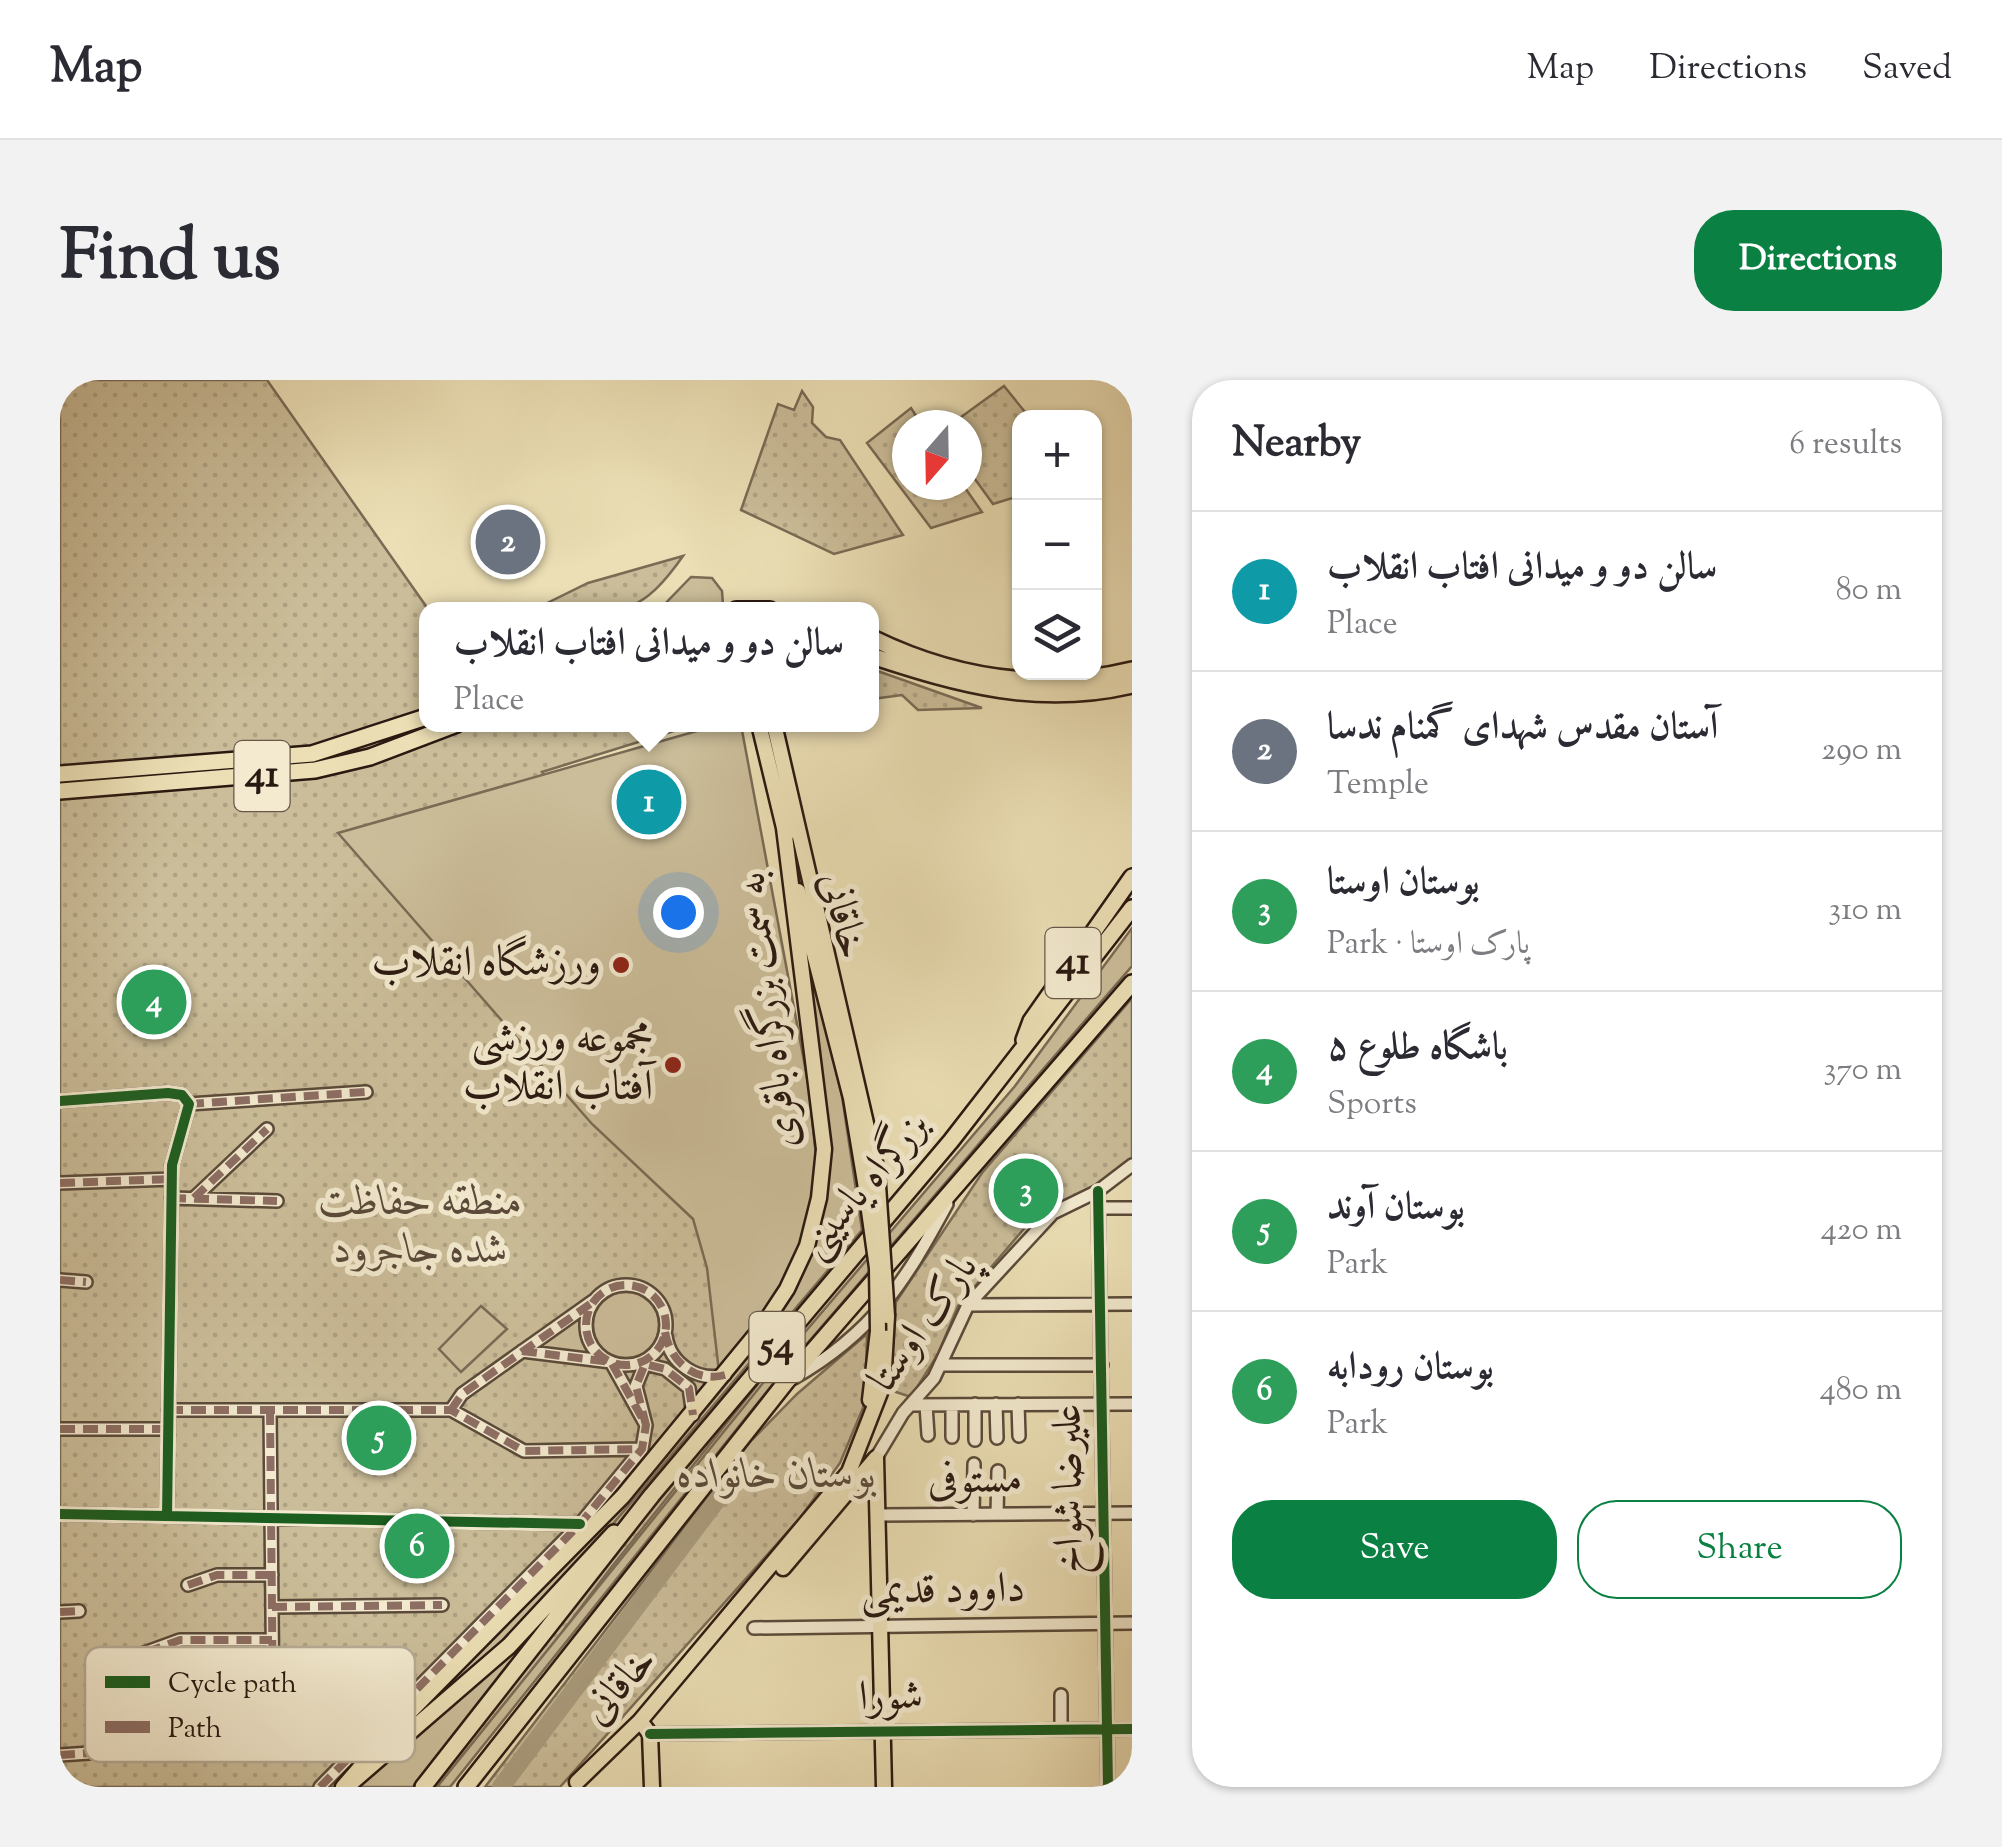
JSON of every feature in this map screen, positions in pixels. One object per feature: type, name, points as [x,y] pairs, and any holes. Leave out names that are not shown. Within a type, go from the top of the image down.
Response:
[{"type":"highway","points":[[879,641],[958,671],[1002,678],[1073,680],[1132,670]]},
{"type":"highway","points":[[879,658],[957,684],[1011,694],[1061,695],[1132,684]]},
{"type":"highway","name":"41","points":[[60,774],[312,754],[419,720]]},
{"type":"highway","name":"41","points":[[60,791],[315,770],[370,757],[436,732]]},
{"type":"highway","name":"41","points":[[1020,1052],[1031,1022],[1132,877]]},
{"type":"highway","name":"بزرگراه یاسینی","points":[[423,1787],[652,1494],[1020,1052],[1132,908]]},
{"type":"highway","name":"بزرگراه یاسینی","points":[[466,1787],[786,1382],[1132,983]]},
{"type":"highway","points":[[415,1726],[509,1646],[652,1494]]},
{"type":"highway","points":[[344,1787],[373,1762]]},
{"type":"main road","name":"خاقانی","points":[[575,1784],[843,1469],[868,1406],[878,1331],[871,1176],[761,732]]},
{"type":"main road","name":"خاقانی","points":[[575,1784],[640,1721],[849,1472],[883,1385],[887,1316],[871,1176],[776,732]]},
{"type":"main road","name":"به سمت بزرگراه باقری","points":[[415,1707],[623,1496],[725,1375],[776,1308],[793,1277],[814,1222],[823,1175],[822,1113],[794,931],[784,828]]},
{"type":"main road","points":[[652,1787],[650,1734],[640,1721],[648,1718],[814,1535],[876,1458]]},
{"type":"main road","points":[[876,1458],[884,1787]]},
{"type":"main road","name":"به سمت بزرگراه باقری","points":[[344,1787],[365,1762]]},
{"type":"street","points":[[189,1104],[366,1092]]},
{"type":"street","points":[[60,1101],[168,1093],[182,1095],[189,1104]]},
{"type":"street","points":[[167,1516],[172,1179],[189,1104]]},
{"type":"street","points":[[194,1198],[268,1129]]},
{"type":"street","name":"پارک اوستا","points":[[876,1458],[940,1365],[968,1305],[1053,1212],[1098,1191],[1132,1164]]},
{"type":"street","points":[[60,1183],[172,1179]]},
{"type":"street","points":[[786,1382],[834,1356],[892,1298],[955,1189]]},
{"type":"street","name":"علیرضا شواخ","points":[[1098,1191],[1108,1787]]},
{"type":"street","points":[[171,1198],[278,1201]]},
{"type":"street","points":[[1099,1208],[1132,1208]]},
{"type":"street","points":[[60,1280],[86,1282]]},
{"type":"street","points":[[451,1410],[462,1394],[611,1288],[638,1287],[658,1302],[674,1357],[708,1378],[725,1375]]},
{"type":"street","points":[[597,1299],[587,1318],[591,1344],[610,1362],[646,1425]]},
{"type":"street","points":[[968,1305],[1132,1304]]},
{"type":"street","points":[[415,1691],[580,1524],[642,1449],[646,1425],[636,1386],[644,1364],[658,1350],[665,1331]]},
{"type":"street","points":[[522,1351],[666,1369],[689,1388],[693,1415]]},
{"type":"street","points":[[940,1365],[1102,1365]]},
{"type":"street","points":[[952,1404],[952,1437]]},
{"type":"street","points":[[975,1404],[975,1440]]},
{"type":"street","points":[[996,1404],[997,1438]]},
{"type":"street","points":[[1018,1404],[1019,1436]]},
{"type":"street","points":[[910,1405],[1132,1404]]},
{"type":"street","points":[[926,1405],[928,1435]]},
{"type":"street","points":[[168,1410],[451,1410],[524,1452],[642,1449]]},
{"type":"street","points":[[270,1410],[272,1647]]},
{"type":"street","points":[[60,1429],[168,1429]]},
{"type":"street","points":[[974,1464],[974,1515]]},
{"type":"street","points":[[996,1514],[998,1472]]},
{"type":"street","name":"مستوفی","points":[[879,1516],[1132,1513]]},
{"type":"street","points":[[60,1514],[580,1524]]},
{"type":"street","points":[[188,1585],[217,1574],[272,1575]]},
{"type":"street","points":[[272,1607],[442,1605]]},
{"type":"street","points":[[60,1612],[79,1611]]},
{"type":"street","name":"داوود قدیمی","points":[[754,1628],[1132,1623]]},
{"type":"street","points":[[161,1647],[180,1640],[272,1640]]},
{"type":"street","points":[[1061,1730],[1062,1695]]},
{"type":"street","name":"شورا","points":[[650,1734],[1132,1729]]},
{"type":"street","points":[[60,1755],[85,1753]]},
{"type":"street","points":[[320,1787],[345,1762]]},
{"type":"green space","name":"منطقه حفاظت شده جاجرود","points":[[60,380],[267,380],[423,602],[419,602],[419,732],[671,732],[542,772],[872,1242],[610,1569],[445,1787],[60,1787]]},
{"type":"green space","points":[[1004,386],[1023,410],[1012,410],[1012,498],[993,504],[982,489],[982,410],[971,410]]},
{"type":"green space","points":[[802,391],[813,407],[812,423],[826,437],[840,440],[903,535],[834,554],[741,510],[778,404],[794,410]]},
{"type":"green space","points":[[892,423],[892,476],[867,443]]},
{"type":"green space","points":[[910,500],[974,500],[982,512],[931,528]]},
{"type":"green space","points":[[683,556],[666,578],[638,602],[549,602],[588,583]]},
{"type":"green space","points":[[691,577],[712,578],[722,591],[723,602],[667,602]]},
{"type":"green space","points":[[879,671],[982,708],[918,710],[902,695],[879,698]]},
{"type":"green space","name":"مجموعه ورزشی آفتاب انقلاب","points":[[693,732],[742,732],[809,1088],[818,1176],[798,1255],[767,1312],[719,1372],[707,1268],[693,1219],[592,1124],[338,833]]},
{"type":"green space","points":[[793,892],[842,1096],[862,1230],[590,1551],[494,1654],[415,1719],[415,1713],[632,1494],[799,1278],[829,1152]]},
{"type":"green space","points":[[1132,928],[1132,966],[780,1375],[450,1787],[437,1787],[788,1352],[1015,1086]]},
{"type":"green space","points":[[1132,998],[1132,1158],[1107,1179],[1034,1217],[958,1306],[938,1354],[911,1397],[890,1390],[896,1302],[982,1173]]},
{"type":"green space","points":[[626,1292],[649,1302],[659,1325],[649,1348],[626,1358],[603,1348],[593,1325],[603,1302]]},
{"type":"green space","points":[[481,1306],[507,1329],[461,1372],[439,1349]]},
{"type":"green space","points":[[581,1314],[582,1341],[591,1355],[536,1348]]},
{"type":"green space","name":"بوستان خانواده","points":[[867,1334],[865,1403],[840,1463],[800,1518],[560,1787],[485,1787],[750,1442],[797,1394]]},
{"type":"green space","points":[[582,1574],[413,1787],[355,1787],[382,1762],[415,1762],[415,1731]]},
{"type":"waterway","points":[[501,1787],[738,1472]]},
{"type":"marked path","points":[[189,1104],[366,1092]]},
{"type":"marked path","points":[[194,1198],[267,1129]]},
{"type":"marked path","points":[[60,1183],[172,1179]]},
{"type":"marked path","points":[[171,1198],[277,1201]]},
{"type":"marked path","points":[[60,1280],[86,1282]]},
{"type":"marked path","points":[[626,1285],[641,1288],[654,1297],[663,1310],[666,1325],[663,1340],[654,1353],[641,1362],[626,1365],[611,1362],[598,1353],[589,1340],[586,1325],[589,1310],[598,1297],[611,1288],[626,1285]]},
{"type":"marked path","points":[[451,1410],[462,1394],[593,1302]]},
{"type":"marked path","points":[[665,1332],[672,1352],[685,1367],[703,1376],[725,1375]]},
{"type":"marked path","points":[[522,1351],[611,1362],[646,1425],[636,1386],[645,1364],[665,1369],[689,1388],[693,1415]]},
{"type":"marked path","points":[[168,1410],[451,1410],[524,1451],[642,1449]]},
{"type":"marked path","points":[[270,1410],[272,1647]]},
{"type":"marked path","points":[[415,1691],[580,1524],[642,1449],[646,1425]]},
{"type":"marked path","points":[[60,1429],[168,1429]]},
{"type":"marked path","points":[[188,1585],[217,1575],[272,1575]]},
{"type":"marked path","points":[[272,1607],[442,1605]]},
{"type":"marked path","points":[[60,1612],[79,1611]]},
{"type":"marked path","points":[[161,1647],[180,1640],[272,1640]]},
{"type":"marked path","points":[[60,1755],[85,1753]]},
{"type":"marked path","points":[[320,1787],[345,1762]]},
{"type":"cycle path","points":[[60,1101],[168,1093],[182,1095],[189,1104],[172,1165],[167,1516]]},
{"type":"cycle path","points":[[1098,1191],[1108,1787]]},
{"type":"cycle path","points":[[60,1514],[580,1524]]},
{"type":"cycle path","points":[[650,1734],[1132,1729]]},
{"type":"place","name":"آستان مقدس شهدای گمنام ندسا","points":[[508,542]]},
{"type":"place","name":"سالن دو و میدانی افتاب انقلاب","points":[[649,802]]},
{"type":"place","name":"ورزشگاه انقلاب","points":[[621,965]]},
{"type":"place","name":"باشگاه طلوع ۵","points":[[154,1002]]},
{"type":"place","name":"مجموعه ورزشی آفتاب انقلاب","points":[[673,1065]]},
{"type":"place","name":"بوستان اوستا","points":[[1026,1191]]},
{"type":"place","name":"بوستان آوند","points":[[379,1438]]},
{"type":"place","name":"بوستان رودابه","points":[[417,1546]]}]
